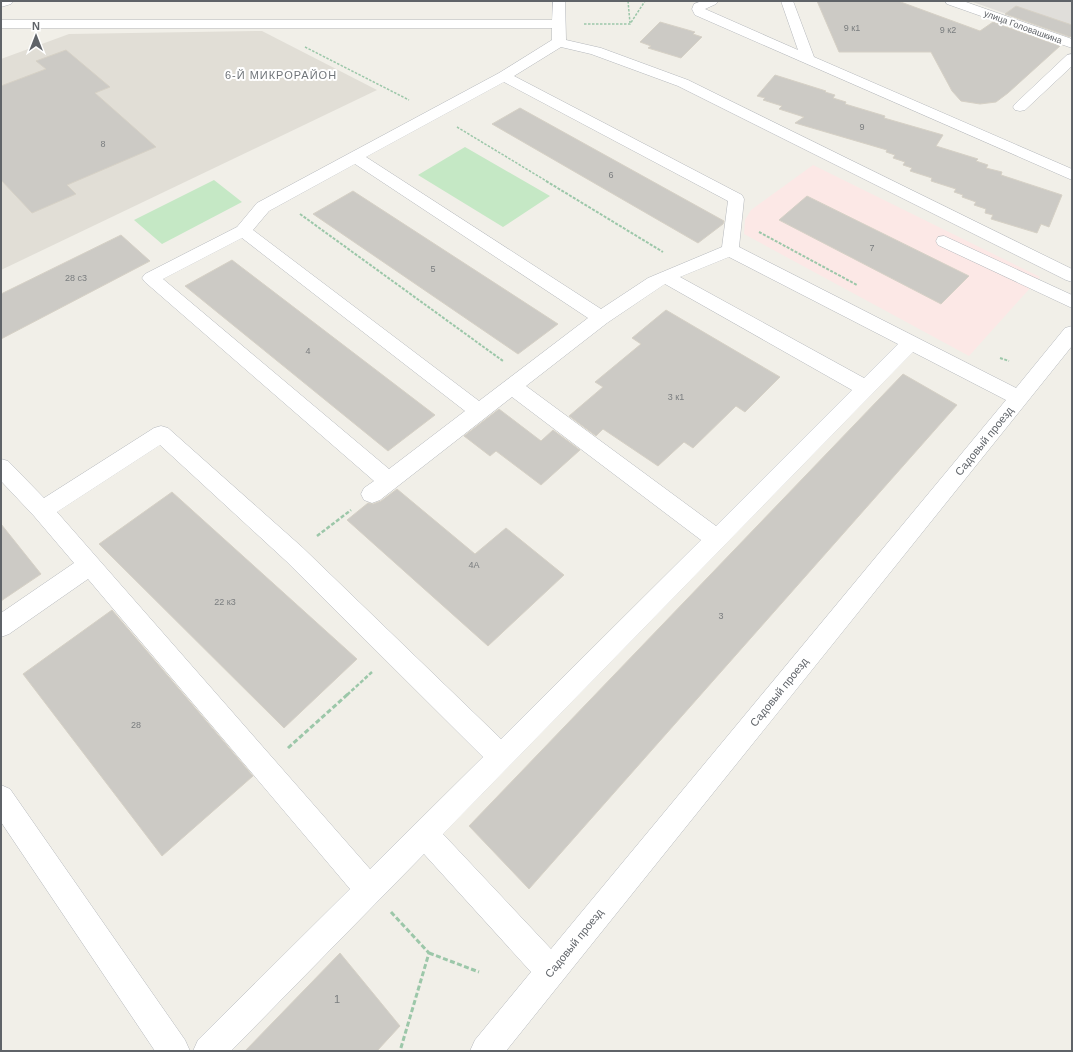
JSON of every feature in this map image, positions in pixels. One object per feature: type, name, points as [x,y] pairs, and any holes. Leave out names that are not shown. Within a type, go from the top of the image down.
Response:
[{"type":"street","points":[[1,3],[7,1]]},
{"type":"street","points":[[559,1],[559,42]]},
{"type":"street","points":[[712,1],[699,7],[698,9],[700,12],[1072,175]]},
{"type":"street","points":[[787,1],[808,59]]},
{"type":"street","name":"улица Головашкина","points":[[951,1],[1072,44]]},
{"type":"street","points":[[1,24],[559,24]]},
{"type":"street","points":[[1,36],[33,24]]},
{"type":"street","points":[[389,481],[151,278],[244,231],[263,207],[504,76],[559,42],[596,51],[683,83],[1072,276]]},
{"type":"street","points":[[1020,107],[1072,58]]},
{"type":"street","points":[[504,76],[736,199],[730,250]]},
{"type":"street","points":[[355,157],[601,318]]},
{"type":"street","points":[[244,231],[479,411]]},
{"type":"street","points":[[944,241],[1072,302]]},
{"type":"street","points":[[372,494],[601,318],[654,282],[730,250],[1019,398]]},
{"type":"street","points":[[666,276],[865,388]]},
{"type":"street","name":"Садовый проезд","points":[[486,1051],[1072,333]]},
{"type":"street","points":[[209,1051],[377,898],[425,835],[911,343]]},
{"type":"street","points":[[519,381],[717,539]]},
{"type":"street","points":[[42,510],[161,434],[294,554],[501,757]]},
{"type":"street","points":[[1,467],[42,510],[90,565],[377,898]]},
{"type":"street","points":[[1,626],[90,565]]},
{"type":"street","points":[[1,798],[174,1051]]},
{"type":"street","points":[[425,835],[551,971]]},
{"type":"path","points":[[628,1],[630,24]]},
{"type":"path","points":[[630,24],[645,1]]},
{"type":"path","points":[[559,24],[630,24]]},
{"type":"path","points":[[303,46],[435,114],[687,267]]},
{"type":"path","points":[[278,199],[519,381]]},
{"type":"path","points":[[294,554],[372,494]]},
{"type":"path","points":[[265,768],[394,652]]},
{"type":"path","points":[[377,898],[429,953],[479,972]]},
{"type":"path","points":[[400,1051],[429,953]]},
{"type":"shaded area","points":[[970,1],[1072,1],[1072,37]]},
{"type":"shaded area","points":[[262,31],[377,90],[1,270],[1,59],[69,34]]},
{"type":"shaded area","points":[[813,165],[1040,277],[969,356],[744,234],[745,220],[751,210]]},
{"type":"green space","points":[[465,147],[550,196],[503,227],[418,175]]},
{"type":"green space","points":[[214,180],[242,202],[162,244],[134,220]]},
{"type":"building","points":[[817,1],[898,1],[980,31],[993,22],[1060,46],[996,102],[980,104],[961,101],[952,91],[931,52],[839,52]]},
{"type":"building","points":[[1016,6],[1072,25],[1072,35],[1070,37],[1005,14]]},
{"type":"building","points":[[660,22],[695,32],[693,34],[702,37],[681,58],[648,48],[651,46],[640,42]]},
{"type":"building","points":[[66,50],[110,87],[95,93],[156,147],[67,185],[76,194],[32,213],[1,180],[1,86],[46,69],[36,61]]},
{"type":"building","points":[[775,75],[826,91],[825,92],[835,95],[833,98],[846,102],[845,104],[885,116],[884,118],[943,135],[936,146],[978,159],[976,161],[988,165],[986,168],[1002,172],[1001,175],[1062,195],[1049,227],[1041,224],[1037,233],[991,219],[993,215],[985,213],[986,209],[974,205],[976,202],[962,197],[963,195],[954,192],[956,189],[931,181],[932,178],[910,171],[912,168],[903,165],[905,162],[893,158],[895,155],[886,152],[887,150],[795,123],[804,117],[779,109],[782,106],[763,100],[765,98],[757,96]]},
{"type":"building","points":[[520,108],[724,221],[723,224],[698,243],[492,124]]},
{"type":"building","points":[[353,191],[558,324],[518,354],[313,214]]},
{"type":"building","points":[[807,196],[969,276],[941,304],[779,220]]},
{"type":"building","points":[[121,235],[150,261],[1,339],[1,294]]},
{"type":"building","points":[[232,260],[435,415],[388,451],[185,286]]},
{"type":"building","points":[[666,310],[780,377],[745,412],[736,406],[693,448],[684,442],[658,466],[603,429],[596,436],[569,416],[603,387],[595,382],[641,344],[632,338]]},
{"type":"building","points":[[903,374],[957,405],[529,889],[469,826]]},
{"type":"building","points":[[499,409],[541,441],[553,430],[580,450],[541,485],[496,451],[490,456],[464,436]]},
{"type":"building","points":[[397,489],[475,554],[506,528],[564,575],[488,646],[347,520],[368,503],[373,504],[381,501]]},
{"type":"building","points":[[172,492],[357,659],[284,728],[99,544]]},
{"type":"building","points":[[1,524],[41,574],[1,601]]},
{"type":"building","points":[[112,610],[253,776],[162,856],[23,674]]},
{"type":"building","points":[[340,953],[400,1026],[377,1051],[245,1051]]},
{"type":"district","name":"6-Й МИКРОРАЙОН","points":[[281,75]]}]
